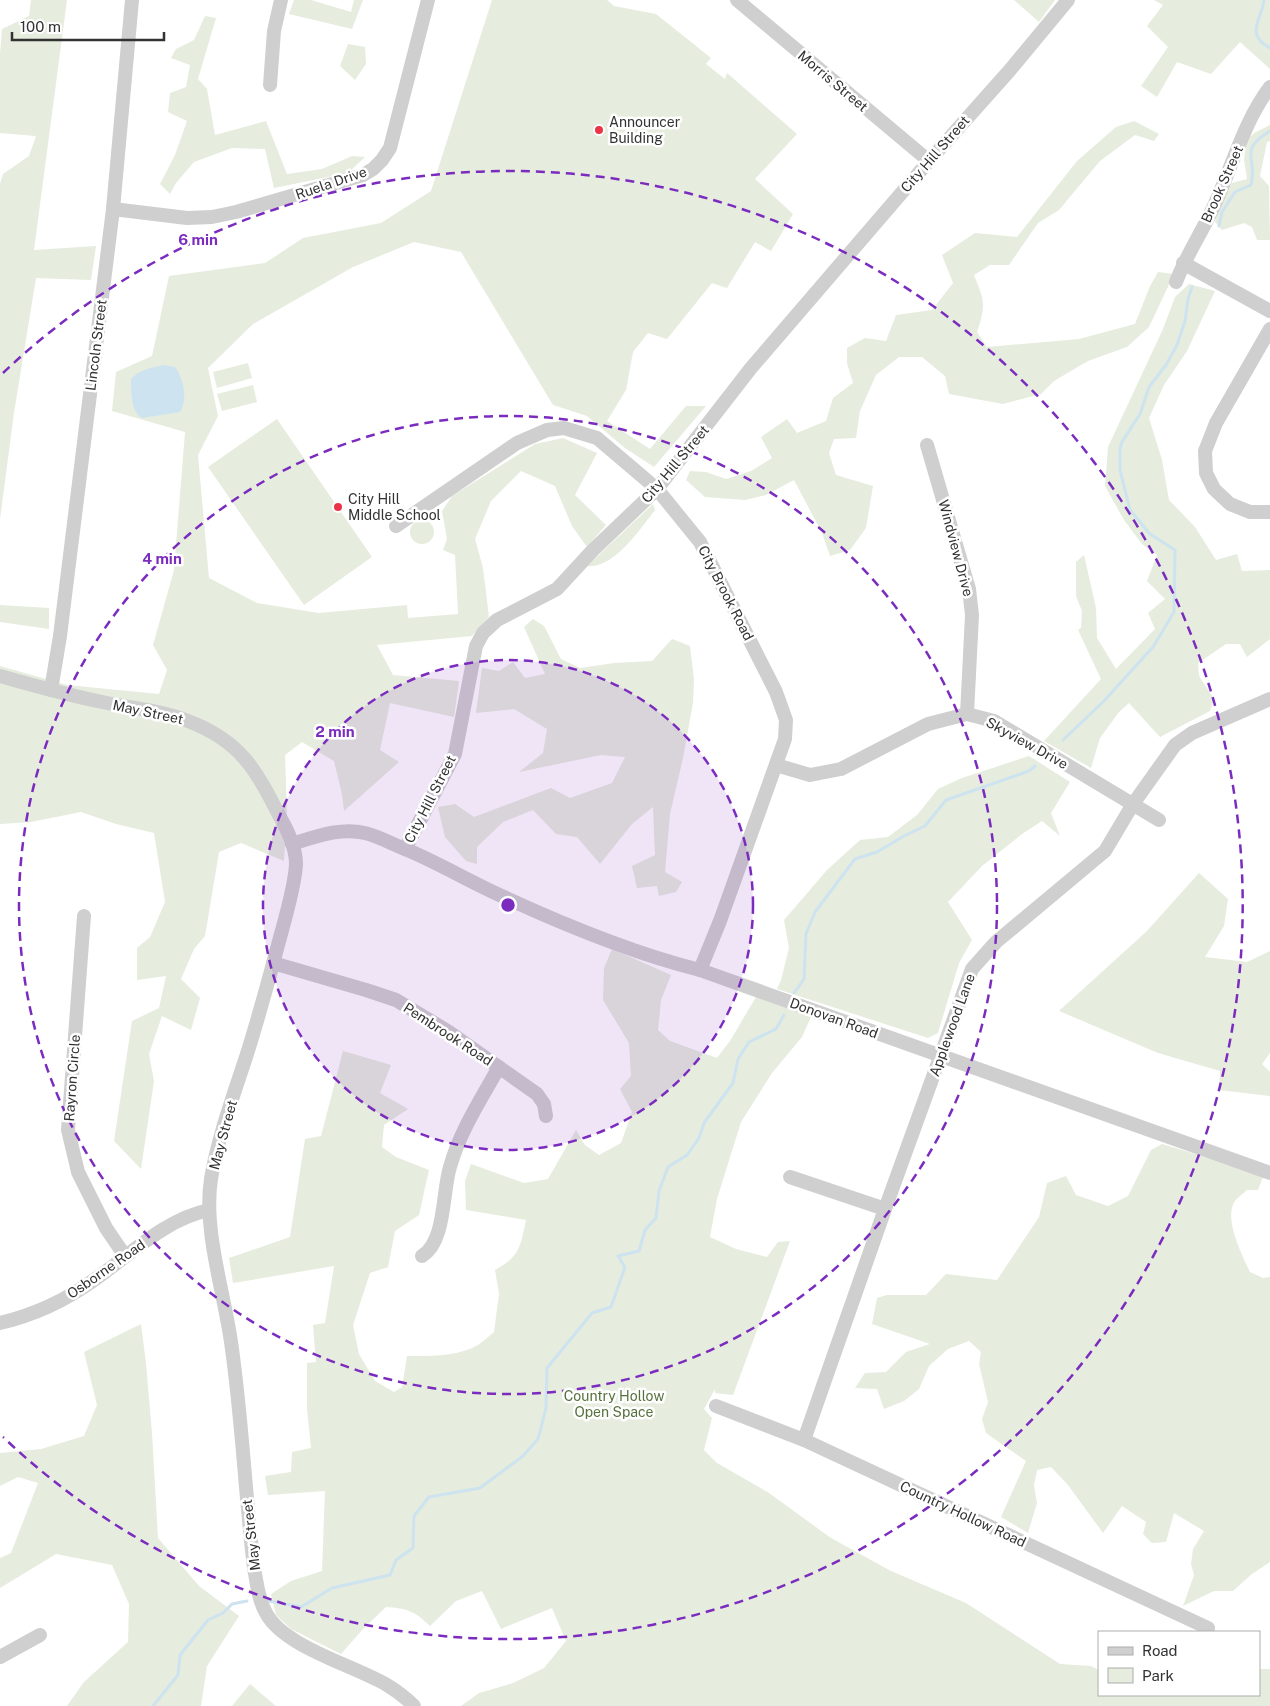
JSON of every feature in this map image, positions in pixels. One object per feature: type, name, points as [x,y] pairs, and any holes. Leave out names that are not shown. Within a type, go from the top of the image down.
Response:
[{"type":"street","name":"Lincoln Street","points":[[52,690],[113,209],[132,0]]},
{"type":"street","points":[[270,86],[274,31],[281,0]]},
{"type":"street","name":"Ruela Drive","points":[[113,209],[170,216],[212,217],[236,212],[353,178],[373,169],[390,148],[428,0]]},
{"type":"street","name":"Morris Street","points":[[737,0],[929,160]]},
{"type":"street","name":"City Hill Street","points":[[292,844],[321,835],[353,831],[367,833],[405,849],[455,754],[476,646],[483,633],[497,620],[557,589],[593,550],[657,489],[751,368],[929,160],[1010,70],[1068,0]]},
{"type":"street","name":"Brook Street","points":[[1176,282],[1183,263],[1217,200],[1252,115],[1270,87]]},
{"type":"street","points":[[1183,263],[1270,311]]},
{"type":"street","points":[[1270,329],[1216,423],[1205,452],[1206,473],[1214,489],[1230,504],[1250,512],[1270,512]]},
{"type":"street","name":"City Brook Road","points":[[396,526],[517,443],[548,430],[564,428],[597,438],[657,489],[700,542],[776,692],[786,720],[785,739],[720,921],[700,970]]},
{"type":"street","name":"Windview Drive","points":[[927,444],[969,589],[972,615],[967,714]]},
{"type":"street","name":"May Street","points":[[0,676],[52,690],[180,718],[205,728],[224,739],[253,767],[265,787],[292,844],[296,867],[273,964],[220,1137],[211,1180],[209,1210],[231,1339],[251,1542],[258,1592],[271,1620],[285,1634],[386,1685],[402,1695],[414,1706]]},
{"type":"street","name":"Applewood Lane","points":[[804,1440],[972,969],[996,942],[1105,851],[1133,804],[1175,745],[1192,733],[1270,699]]},
{"type":"street","name":"Skyview Drive","points":[[776,765],[810,775],[841,769],[928,724],[967,714],[994,721],[1160,820]]},
{"type":"street","name":"Donovan Road","points":[[405,849],[503,897],[621,946],[660,960],[700,970],[1270,1173]]},
{"type":"street","name":"Rayron Circle","points":[[84,916],[68,1130],[78,1172],[106,1228],[125,1256]]},
{"type":"street","name":"Pembrook Road","points":[[273,964],[396,1000],[431,1020],[537,1094],[544,1104],[546,1116]]},
{"type":"street","points":[[422,1256],[429,1252],[435,1244],[441,1222],[450,1166],[466,1124],[499,1067]]},
{"type":"street","points":[[790,1177],[885,1209]]},
{"type":"street","name":"Osborne Road","points":[[0,1323],[34,1313],[72,1294],[125,1256],[182,1219],[197,1212],[209,1210]]},
{"type":"street","name":"Country Hollow Road","points":[[716,1406],[804,1440],[1208,1628]]},
{"type":"street","points":[[0,1657],[40,1635]]},
{"type":"green space","points":[[31,0],[67,0],[34,250],[96,246],[91,280],[36,278],[14,413],[0,519],[0,184],[3,174],[29,156],[36,136],[0,133],[0,54],[2,29],[29,16]]},
{"type":"green space","points":[[294,0],[311,0],[351,12],[354,0],[363,0],[352,29],[289,14]]},
{"type":"green space","points":[[492,0],[607,0],[614,6],[656,14],[711,58],[706,64],[725,79],[727,73],[797,134],[755,179],[793,214],[771,251],[755,242],[727,288],[712,283],[667,339],[648,333],[633,352],[626,390],[607,421],[650,449],[686,406],[706,406],[654,467],[625,448],[587,416],[553,405],[461,252],[414,242],[353,267],[253,324],[208,368],[218,416],[198,455],[209,578],[257,603],[319,613],[407,605],[408,618],[458,614],[455,555],[443,550],[447,539],[442,511],[452,496],[535,444],[563,438],[597,453],[575,495],[606,525],[587,547],[572,526],[555,486],[521,471],[491,501],[475,539],[483,568],[489,617],[472,636],[377,645],[393,675],[459,681],[454,717],[390,703],[380,750],[399,762],[344,811],[334,761],[302,742],[285,755],[287,811],[284,861],[241,843],[219,852],[205,936],[194,949],[181,979],[200,998],[191,1030],[162,1016],[149,1054],[154,1081],[141,1169],[114,1141],[132,1021],[159,1008],[166,976],[137,980],[137,948],[150,937],[165,902],[154,833],[116,824],[81,812],[31,822],[0,824],[0,666],[67,685],[159,694],[167,670],[153,645],[174,570],[185,432],[112,411],[116,372],[152,356],[169,276],[265,263],[303,238],[381,223],[431,191]]},
{"type":"green space","points":[[1014,0],[1055,0],[1039,22]]},
{"type":"green space","points":[[1154,0],[1270,0],[1270,69],[1240,42],[1211,74],[1177,62],[1157,97],[1141,86],[1168,47],[1147,26],[1163,5]]},
{"type":"green space","points":[[205,16],[216,18],[198,79],[207,89],[215,135],[266,121],[287,174],[322,169],[352,156],[365,157],[348,173],[274,188],[265,149],[232,148],[194,162],[176,183],[170,194],[160,184],[175,155],[187,121],[168,112],[170,93],[186,87],[190,65],[171,58],[176,49],[194,40]]},
{"type":"green space","points":[[348,44],[365,47],[366,64],[355,80],[340,66]]},
{"type":"green space","points":[[1134,121],[1159,134],[1154,141],[1135,135],[1100,161],[1059,210],[1038,223],[1009,265],[990,265],[974,275],[983,304],[982,316],[977,332],[987,347],[1079,339],[1135,324],[1150,286],[1158,272],[1174,274],[1149,327],[1127,347],[1088,361],[1054,381],[1041,394],[1003,404],[949,394],[945,376],[922,357],[899,357],[876,375],[860,411],[856,438],[834,439],[829,453],[836,475],[873,486],[866,528],[850,550],[830,556],[822,533],[794,480],[766,495],[745,500],[705,497],[686,480],[690,471],[706,472],[726,479],[751,471],[772,458],[761,437],[787,419],[797,433],[826,421],[833,398],[853,383],[847,363],[847,348],[865,338],[886,341],[896,315],[932,310],[953,283],[942,255],[975,233],[1017,237],[1077,161],[1116,127]]},
{"type":"green space","points":[[1270,125],[1270,141],[1267,142],[1260,176],[1269,186],[1270,240],[1257,240],[1252,227],[1244,223],[1222,230],[1215,222],[1219,208],[1232,183],[1247,179],[1244,160],[1246,140]]},
{"type":"green space","points":[[1189,284],[1215,291],[1187,351],[1164,385],[1149,418],[1162,460],[1169,500],[1195,527],[1216,560],[1237,554],[1242,571],[1270,570],[1270,639],[1247,657],[1240,644],[1226,644],[1198,663],[1199,676],[1214,699],[1210,711],[1160,737],[1129,703],[1119,712],[1100,738],[1091,768],[1044,741],[1101,679],[1078,630],[1081,628],[1082,611],[1076,596],[1076,562],[1084,555],[1096,608],[1097,638],[1116,669],[1155,629],[1148,613],[1165,599],[1147,581],[1157,555],[1142,544],[1124,520],[1105,486],[1108,447],[1163,329],[1175,297]]},
{"type":"green space","points":[[248,363],[252,378],[217,388],[213,372]]},
{"type":"green space","points":[[253,385],[257,402],[222,411],[217,394]]},
{"type":"green space","points":[[277,419],[372,557],[304,605],[208,467]]},
{"type":"green space","points":[[653,504],[655,510],[626,546],[607,561],[587,566]]},
{"type":"green space","points":[[422,520],[430,524],[434,532],[430,540],[422,544],[414,540],[410,532],[414,524]]},
{"type":"green space","points":[[0,605],[49,608],[49,629],[0,622]]},
{"type":"green space","points":[[533,619],[544,626],[561,659],[580,668],[614,663],[652,661],[672,639],[690,646],[694,679],[693,703],[670,814],[665,872],[682,882],[676,892],[659,896],[657,886],[637,888],[632,866],[655,855],[653,807],[632,824],[600,864],[577,837],[556,834],[533,810],[503,822],[477,847],[477,864],[466,861],[445,837],[438,807],[455,804],[474,817],[551,788],[570,798],[612,783],[625,757],[601,755],[519,772],[543,753],[547,729],[514,709],[476,713],[482,668],[499,671],[513,662],[525,678],[545,674],[524,627]]},
{"type":"green space","points":[[1029,756],[1070,782],[1051,813],[1060,836],[1042,821],[1022,834],[982,866],[948,902],[972,940],[959,963],[938,1033],[928,1038],[777,989],[789,948],[784,920],[827,870],[860,840],[888,837],[917,815],[938,789],[962,778]]},
{"type":"green space","points":[[1199,873],[1228,899],[1224,926],[1205,957],[1247,962],[1270,951],[1270,1053],[1262,1064],[1270,1072],[1270,1096],[1219,1090],[1220,1071],[1158,1053],[1059,1011],[1147,931]]},
{"type":"green space","name":"Country Hollow Open Space","points":[[612,949],[671,975],[661,1000],[658,1030],[670,1041],[717,1058],[730,1041],[756,997],[811,1017],[802,1037],[772,1073],[741,1122],[717,1199],[710,1237],[736,1249],[767,1257],[778,1242],[790,1241],[733,1395],[715,1393],[715,1389],[704,1409],[712,1418],[704,1450],[717,1463],[769,1493],[831,1538],[891,1571],[966,1603],[1060,1664],[1091,1666],[1098,1670],[1098,1696],[1260,1696],[1260,1669],[1270,1669],[1270,1706],[461,1706],[479,1693],[513,1683],[544,1668],[566,1641],[552,1608],[501,1629],[482,1591],[456,1601],[430,1626],[411,1612],[400,1608],[386,1607],[341,1654],[291,1629],[276,1615],[271,1594],[291,1581],[322,1571],[325,1491],[268,1495],[265,1476],[291,1472],[292,1452],[311,1448],[307,1408],[307,1363],[316,1362],[313,1325],[325,1323],[334,1266],[233,1283],[229,1258],[290,1237],[305,1139],[321,1136],[343,1051],[391,1065],[380,1093],[408,1109],[384,1125],[382,1147],[396,1157],[429,1170],[419,1215],[395,1231],[388,1267],[370,1273],[353,1325],[359,1354],[375,1381],[394,1392],[402,1387],[407,1356],[452,1354],[470,1349],[482,1342],[494,1332],[499,1294],[495,1270],[510,1260],[518,1250],[526,1220],[466,1210],[465,1181],[471,1164],[524,1183],[548,1179],[576,1130],[585,1145],[599,1155],[621,1143],[632,1112],[620,1089],[631,1076],[629,1043],[603,1000],[604,968]]},
{"type":"green space","points":[[1162,1144],[1263,1177],[1258,1190],[1247,1190],[1235,1201],[1231,1217],[1235,1236],[1250,1272],[1263,1278],[1270,1277],[1270,1562],[1252,1574],[1233,1591],[1214,1591],[1183,1606],[1194,1575],[1191,1564],[1193,1549],[1204,1531],[1174,1513],[1166,1542],[1152,1543],[1143,1534],[1146,1522],[1122,1506],[1103,1533],[1068,1485],[1051,1467],[1037,1470],[1034,1485],[1037,1503],[1028,1533],[1001,1517],[1026,1461],[986,1433],[982,1419],[988,1402],[979,1364],[981,1352],[969,1341],[948,1349],[929,1366],[919,1389],[904,1401],[884,1409],[877,1389],[855,1388],[865,1373],[886,1372],[906,1352],[930,1344],[872,1324],[877,1298],[887,1295],[926,1295],[946,1274],[997,1280],[1039,1217],[1047,1183],[1066,1176],[1076,1195],[1108,1206],[1128,1196],[1151,1150]]},
{"type":"green space","points":[[141,1324],[152,1433],[158,1538],[199,1586],[239,1616],[207,1666],[201,1706],[67,1706],[84,1682],[128,1642],[129,1604],[112,1565],[56,1554],[0,1588],[0,1558],[11,1553],[38,1483],[18,1477],[0,1486],[0,1453],[41,1449],[84,1436],[97,1405],[84,1352]]},
{"type":"green space","points":[[250,1684],[276,1706],[232,1706]]},
{"type":"water","points":[[164,365],[175,367],[181,377],[184,389],[184,402],[180,412],[142,418],[138,415],[134,406],[131,379],[142,371]]},
{"type":"waterway","points":[[1264,0],[1256,32],[1262,43],[1270,48]]},
{"type":"waterway","points":[[1219,226],[1222,212],[1235,192],[1251,185],[1251,149],[1260,138],[1270,131]]},
{"type":"waterway","points":[[1063,740],[1103,702],[1153,647],[1174,612],[1175,550],[1150,534],[1130,510],[1120,470],[1120,449],[1122,442],[1140,414],[1149,387],[1166,365],[1177,345],[1185,321],[1192,287]]},
{"type":"waterway","points":[[794,993],[804,979],[806,934],[815,912],[855,859],[877,852],[925,826],[946,800],[1029,771],[1035,766]]},
{"type":"waterway","points":[[269,1601],[301,1607],[332,1588],[390,1575],[396,1560],[413,1548],[414,1516],[429,1497],[480,1488],[523,1456],[538,1439],[546,1408],[547,1368],[592,1313],[611,1307],[625,1267],[618,1256],[639,1251],[645,1230],[656,1218],[659,1191],[668,1167],[687,1155],[699,1138],[704,1123],[733,1083],[738,1059],[749,1042],[776,1029],[784,1015]]},
{"type":"waterway","points":[[153,1706],[178,1675],[180,1655],[208,1620],[223,1613],[232,1604],[247,1601]]},
{"type":"place","name":"Announcer Building","points":[[599,130]]},
{"type":"place","name":"City Hill Middle School","points":[[338,507]]}]
